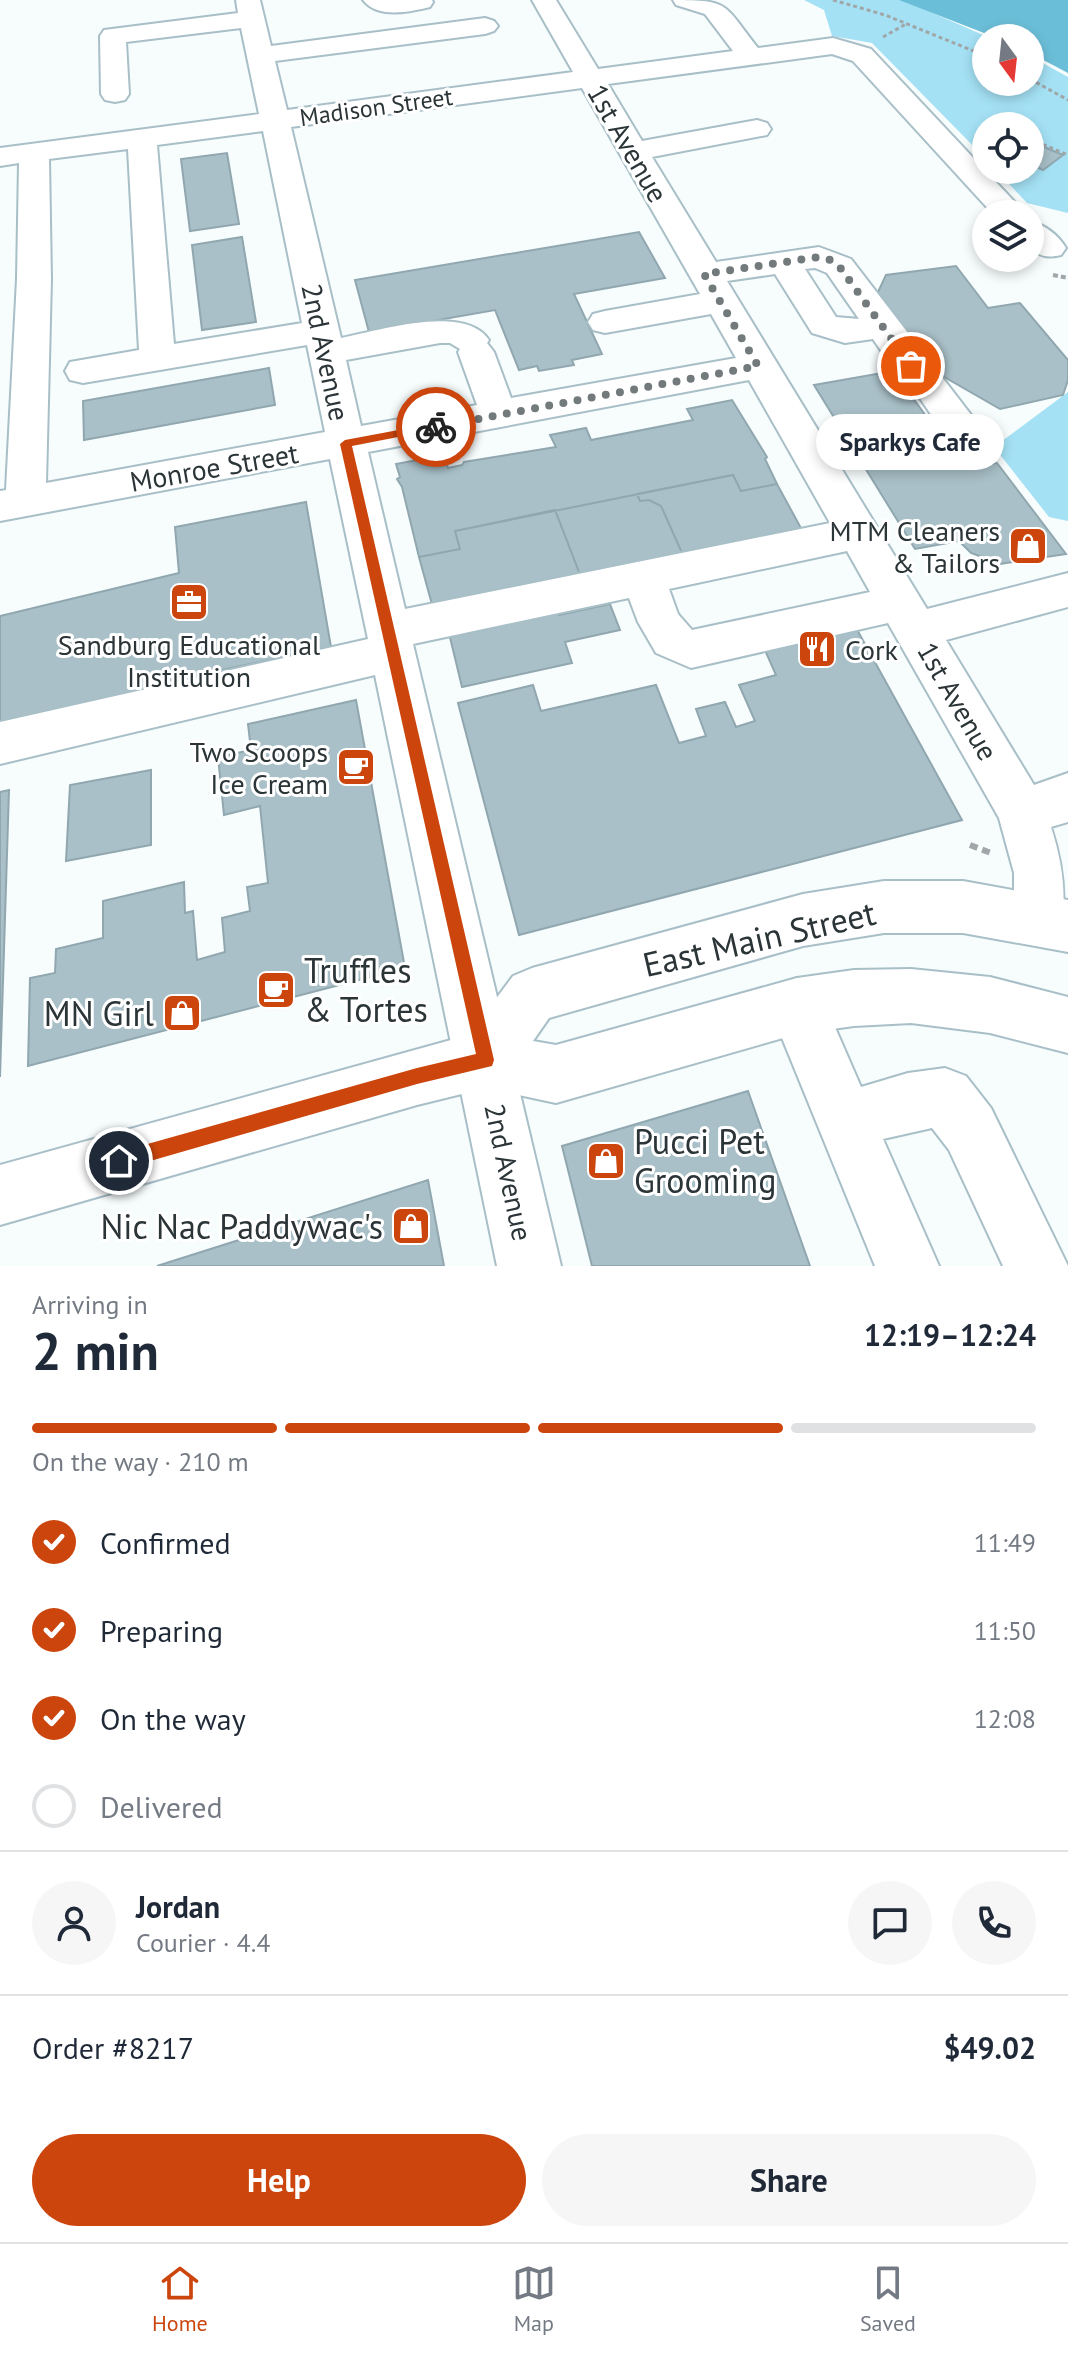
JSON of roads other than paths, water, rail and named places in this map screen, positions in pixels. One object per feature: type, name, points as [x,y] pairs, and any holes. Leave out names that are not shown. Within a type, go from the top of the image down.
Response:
[{"type":"street","points":[[375,0],[391,6],[423,7]]},
{"type":"street","name":"1st Avenue","points":[[544,0],[1022,811],[1054,922]]},
{"type":"street","points":[[685,0],[714,9],[751,57]]},
{"type":"street","points":[[115,94],[113,36],[250,10]]},
{"type":"street","name":"2nd Avenue","points":[[250,10],[345,444],[486,1060],[529,1266]]},
{"type":"street","points":[[260,55],[485,26]]},
{"type":"street","name":"Madison Street","points":[[17,155],[833,46],[862,55],[997,200]]},
{"type":"street","points":[[633,152],[757,129]]},
{"type":"street","points":[[142,138],[157,359]]},
{"type":"street","points":[[12,504],[34,279],[17,155]]},
{"type":"street","points":[[605,322],[784,262],[819,257],[831,260],[911,366],[926,379],[971,443]]},
{"type":"street","points":[[0,284],[34,279]]},
{"type":"street","points":[[83,371],[157,359],[456,332],[474,346],[499,415]]},
{"type":"street","name":"Monroe Street","points":[[12,504],[758,366]]},
{"type":"street","points":[[0,743],[643,578],[858,533]]},
{"type":"street","points":[[643,578],[669,640],[691,649],[1068,590]]},
{"type":"street","points":[[1022,811],[1063,801],[1068,796]]},
{"type":"street","name":"East Main Street","points":[[486,1060],[532,995],[803,920],[884,907],[963,907],[1054,922]]},
{"type":"street","points":[[0,1195],[417,1076],[486,1060],[556,1074],[797,1006],[854,998],[911,996],[990,1005],[1068,1025]]},
{"type":"street","points":[[797,1006],[907,1266]]},
{"type":"street","points":[[845,1121],[908,1102],[945,1097],[970,1129],[1036,1266]]},
{"type":"place","name":"Sparkys Cafe","points":[[911,366]]},
{"type":"place","name":"MTM Cleaners & Tailors","points":[[1028,546]]},
{"type":"place","name":"Sandburg Educational Institution","points":[[189,602]]},
{"type":"place","name":"Cork","points":[[817,649]]},
{"type":"place","name":"Two Scoops Ice Cream","points":[[356,767]]},
{"type":"place","name":"Truffles & Tortes","points":[[276,990]]},
{"type":"place","name":"MN Girl","points":[[182,1013]]},
{"type":"place","name":"Pucci Pet Grooming","points":[[606,1161]]},
{"type":"place","name":"Nic Nac Paddywac's","points":[[411,1226]]}]
